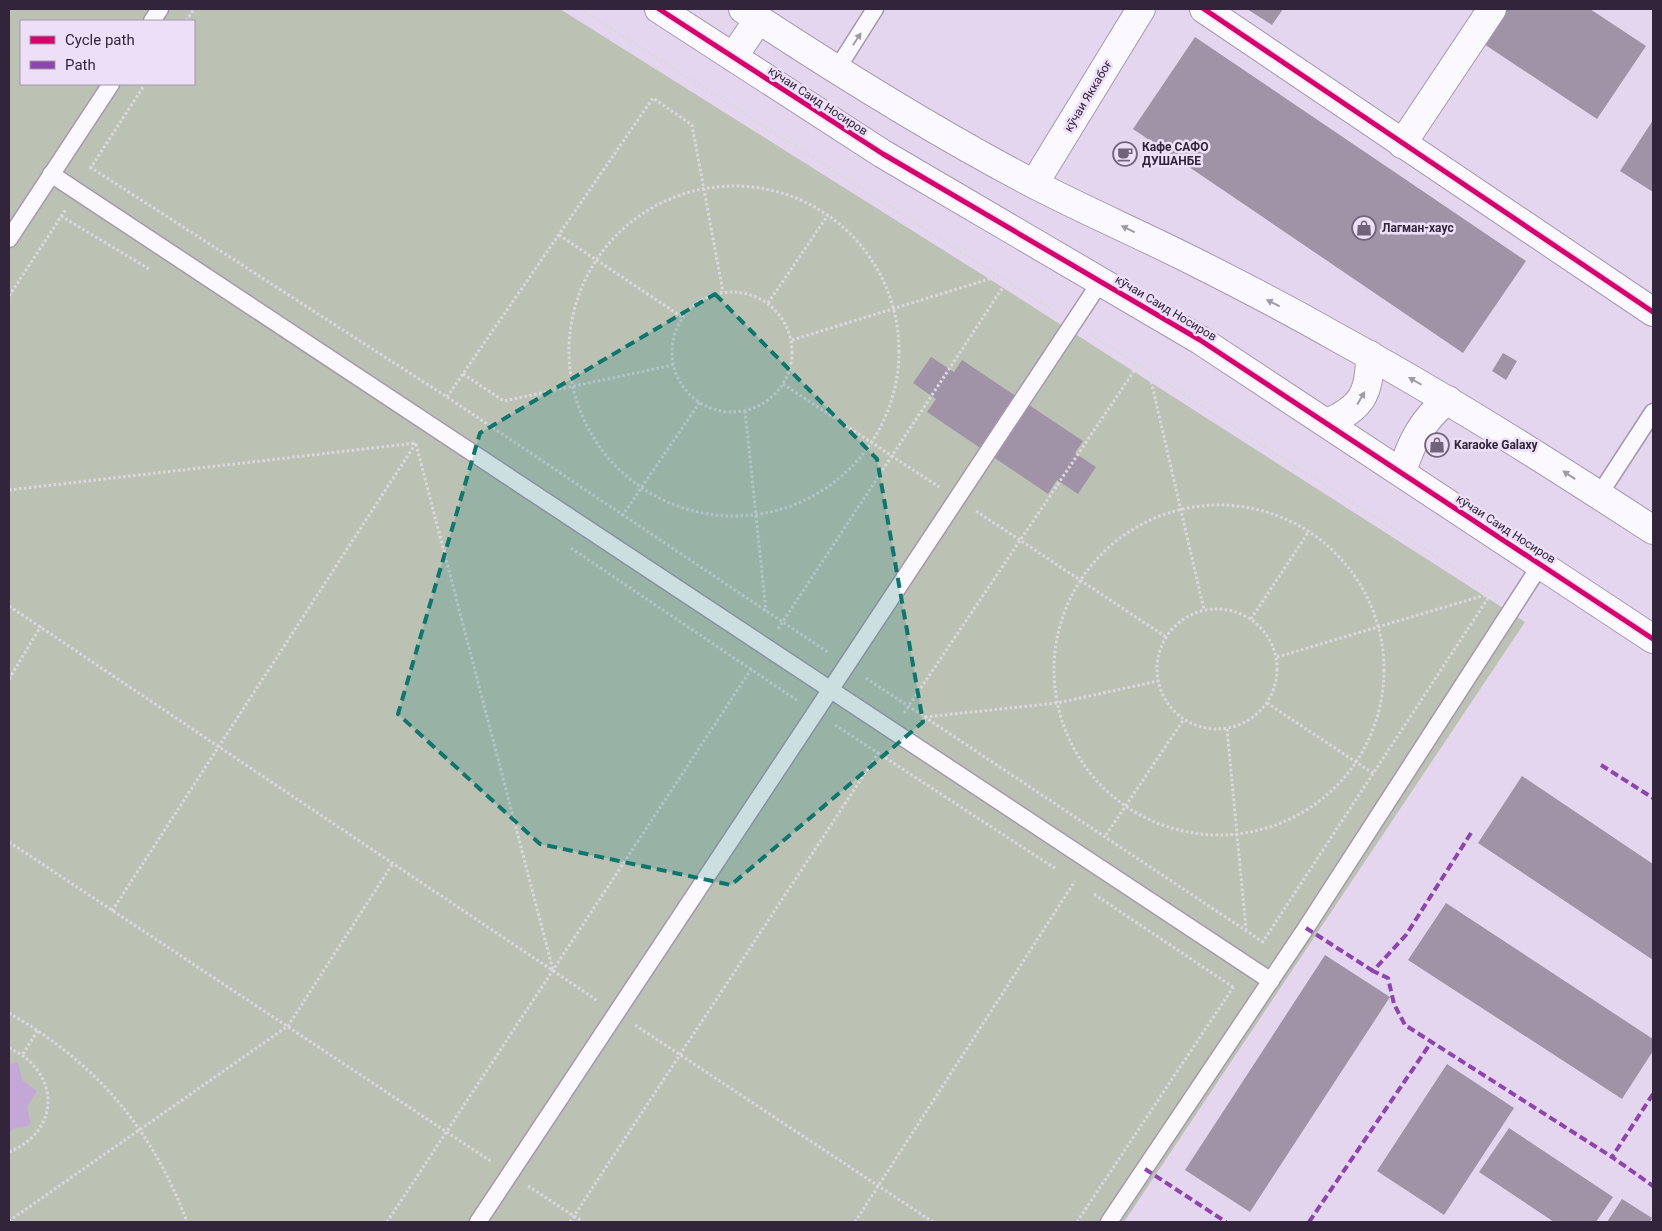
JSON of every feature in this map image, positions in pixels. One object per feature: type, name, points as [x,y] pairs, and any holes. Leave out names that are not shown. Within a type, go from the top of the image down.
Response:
[{"type":"street","name":"кӯчаи Саид Носиров","points":[[660,9],[883,154],[1200,340],[1653,639]]},
{"type":"street","name":"кӯчаи Яккабоғ","points":[[1034,184],[1141,9]]},
{"type":"street","points":[[1204,9],[1653,312]]},
{"type":"street","points":[[1402,144],[1492,9]]},
{"type":"street","points":[[733,57],[750,12],[837,69],[933,128],[1034,184],[1225,277],[1370,355],[1448,400],[1653,530]]},
{"type":"street","points":[[1327,423],[1345,415],[1356,407],[1362,398],[1367,386],[1370,355]]},
{"type":"street","points":[[1402,472],[1417,434],[1436,408],[1448,400]]},
{"type":"lane","points":[[153,20],[160,9]]},
{"type":"lane","points":[[837,69],[875,9]]},
{"type":"lane","points":[[9,239],[110,85]]},
{"type":"lane","points":[[51,174],[1271,981]]},
{"type":"lane","points":[[478,1222],[1101,281]]},
{"type":"lane","points":[[1599,495],[1653,412]]},
{"type":"lane","points":[[1109,1222],[1271,981],[1541,564]]},
{"type":"path","points":[[187,20],[194,9]]},
{"type":"path","points":[[580,9],[1514,607]]},
{"type":"path","points":[[447,397],[653,98],[692,125],[724,292]]},
{"type":"path","points":[[90,168],[447,397],[622,516],[1263,942]]},
{"type":"path","points":[[726,186],[768,190],[802,202],[828,215],[859,244],[871,261],[882,279],[893,310],[899,344],[898,370],[887,412],[872,443],[855,464],[836,481],[814,496],[790,507],[757,514],[722,516],[701,513],[680,507],[641,488],[625,475],[597,444],[586,426],[572,386],[568,360],[572,316],[583,283],[596,259],[612,239],[632,221],[654,206],[678,196],[704,189],[726,186]]},
{"type":"path","points":[[768,303],[828,215]]},
{"type":"path","points":[[559,235],[682,317]]},
{"type":"path","points":[[792,340],[999,276]]},
{"type":"path","points":[[387,1222],[1007,281]]},
{"type":"path","points":[[739,291],[768,303],[778,313],[792,340],[793,355],[790,370],[783,384],[773,396],[760,405],[746,411],[730,412],[714,409],[688,393],[679,380],[673,365],[672,348],[675,332],[682,317],[700,300],[724,292],[739,291]]},
{"type":"path","points":[[463,374],[504,401],[673,365]]},
{"type":"path","points":[[570,1222],[908,706],[1138,365]]},
{"type":"path","points":[[1149,372],[1182,508],[1204,610]]},
{"type":"path","points":[[622,516],[700,402]]},
{"type":"path","points":[[746,411],[766,611]]},
{"type":"path","points":[[416,443],[553,971]]},
{"type":"path","points":[[9,490],[416,443]]},
{"type":"path","points":[[112,911],[416,443]]},
{"type":"path","points":[[1206,505],[1249,508],[1270,513],[1309,531],[1326,544],[1355,576],[1366,594],[1379,626],[1384,657],[1382,701],[1371,736],[1357,762],[1338,785],[1309,809],[1268,828],[1238,834],[1196,833],[1171,828],[1126,806],[1089,771],[1064,727],[1057,703],[1054,682],[1057,639],[1062,618],[1080,580],[1098,558],[1125,534],[1144,522],[1182,508],[1206,505]]},
{"type":"path","points":[[1251,619],[1309,531]]},
{"type":"path","points":[[1277,657],[1492,592]]},
{"type":"path","points":[[1077,1222],[1374,774],[1492,592]]},
{"type":"path","points":[[9,606],[553,971],[933,1222]]},
{"type":"path","points":[[1220,608],[1236,612],[1251,619],[1262,629],[1271,642],[1277,657],[1278,673],[1274,689],[1267,703],[1250,720],[1227,729],[1212,729],[1184,719],[1172,709],[1163,696],[1158,681],[1159,651],[1166,637],[1176,624],[1189,615],[1204,610],[1220,608]]},
{"type":"path","points":[[9,679],[41,626]]},
{"type":"path","points":[[925,717],[1057,703],[1158,681]]},
{"type":"path","points":[[1267,703],[1374,774]]},
{"type":"path","points":[[1106,836],[1184,719]]},
{"type":"path","points":[[1227,729],[1246,929]]},
{"type":"path","points":[[9,842],[583,1222]]},
{"type":"path","points":[[9,1220],[288,1026],[393,863]]},
{"type":"path","points":[[855,1222],[1076,882]]},
{"type":"path","points":[[9,1013],[68,1051],[119,1100],[141,1129],[176,1192],[187,1222]]},
{"type":"path","points":[[23,1054],[38,1030]]},
{"type":"path","points":[[9,1048],[23,1054],[35,1064],[43,1077],[48,1107],[43,1122],[35,1135],[23,1145],[9,1152]]},
{"type":"highlighted area","points":[[715,294],[877,459],[923,722],[731,885],[540,844],[398,714],[480,433]]},
{"type":"green space","points":[[9,9],[560,9],[1002,287],[1525,622],[1124,1222],[9,1222]]},
{"type":"shaded area","points":[[18,1062],[22,1080],[37,1091],[27,1107],[31,1125],[12,1129],[9,1135],[9,1064]]},
{"type":"building","points":[[1247,9],[1283,9],[1272,25]]},
{"type":"building","points":[[1507,9],[1590,9],[1646,46],[1597,119],[1484,44]]},
{"type":"building","points":[[1195,37],[1526,261],[1463,353],[1133,129]]},
{"type":"building","points":[[1653,120],[1653,192],[1620,171]]},
{"type":"building","points":[[1503,353],[1517,361],[1506,380],[1492,371]]},
{"type":"building","points":[[931,357],[954,372],[962,360],[1083,441],[1075,453],[1096,467],[1078,494],[1057,480],[1048,494],[927,412],[936,399],[913,383]]},
{"type":"building","points":[[1522,776],[1653,864],[1653,960],[1478,843]]},
{"type":"building","points":[[1446,903],[1653,1039],[1653,1051],[1622,1099],[1408,960]]},
{"type":"building","points":[[1325,955],[1390,997],[1250,1212],[1185,1170]]},
{"type":"building","points":[[1447,1064],[1514,1108],[1444,1215],[1377,1171]]},
{"type":"building","points":[[1509,1128],[1613,1197],[1596,1222],[1554,1222],[1479,1172]]},
{"type":"building","points":[[1622,1199],[1652,1218],[1650,1222],[1607,1222]]},
{"type":"marked path","points":[[1601,765],[1653,798]]},
{"type":"marked path","points":[[1471,833],[1406,935],[1373,971],[1388,978],[1394,1004],[1405,1025],[1612,1157]]},
{"type":"marked path","points":[[1306,928],[1373,971]]},
{"type":"marked path","points":[[1309,1222],[1432,1041]]},
{"type":"marked path","points":[[1653,1094],[1612,1157],[1653,1186]]},
{"type":"marked path","points":[[1145,1169],[1226,1222]]},
{"type":"cycle path","points":[[659,9],[883,154],[1200,340],[1653,639]]},
{"type":"cycle path","points":[[1204,9],[1653,312]]},
{"type":"place","name":"Кафе САФО ДУШАНБЕ","points":[[1125,154]]},
{"type":"place","name":"Лагман-хаус","points":[[1364,228]]},
{"type":"place","name":"Karaoke Galaxy","points":[[1437,445]]}]
